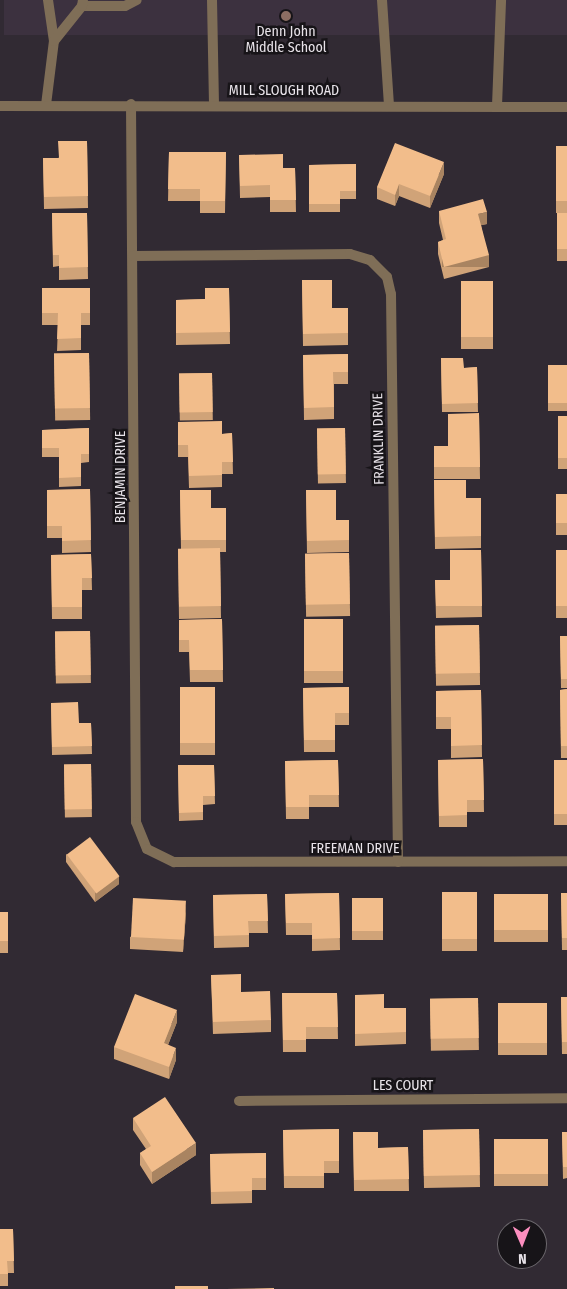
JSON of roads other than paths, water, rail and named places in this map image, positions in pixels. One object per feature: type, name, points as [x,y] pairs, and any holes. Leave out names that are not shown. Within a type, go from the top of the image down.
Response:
[{"type":"street","points":[[46,105],[54,41],[48,0]]},
{"type":"street","points":[[54,41],[83,3],[125,6],[137,0]]},
{"type":"street","points":[[212,0],[214,104]]},
{"type":"street","points":[[382,0],[389,106]]},
{"type":"street","points":[[497,106],[501,0]]},
{"type":"street","name":"BENJAMIN DRIVE","points":[[131,104],[136,822],[147,848]]},
{"type":"street","name":"MILL SLOUGH ROAD","points":[[0,106],[214,104],[567,106]]},
{"type":"street","name":"FRANKLIN DRIVE","points":[[133,256],[350,254],[370,260],[387,277],[391,294],[398,862]]},
{"type":"street","name":"FREEMAN DRIVE","points":[[147,848],[174,862],[567,860]]},
{"type":"street","name":"LES COURT","points":[[239,1101],[567,1098]]},
{"type":"place","name":"Denn John Middle School","points":[[286,16]]}]
